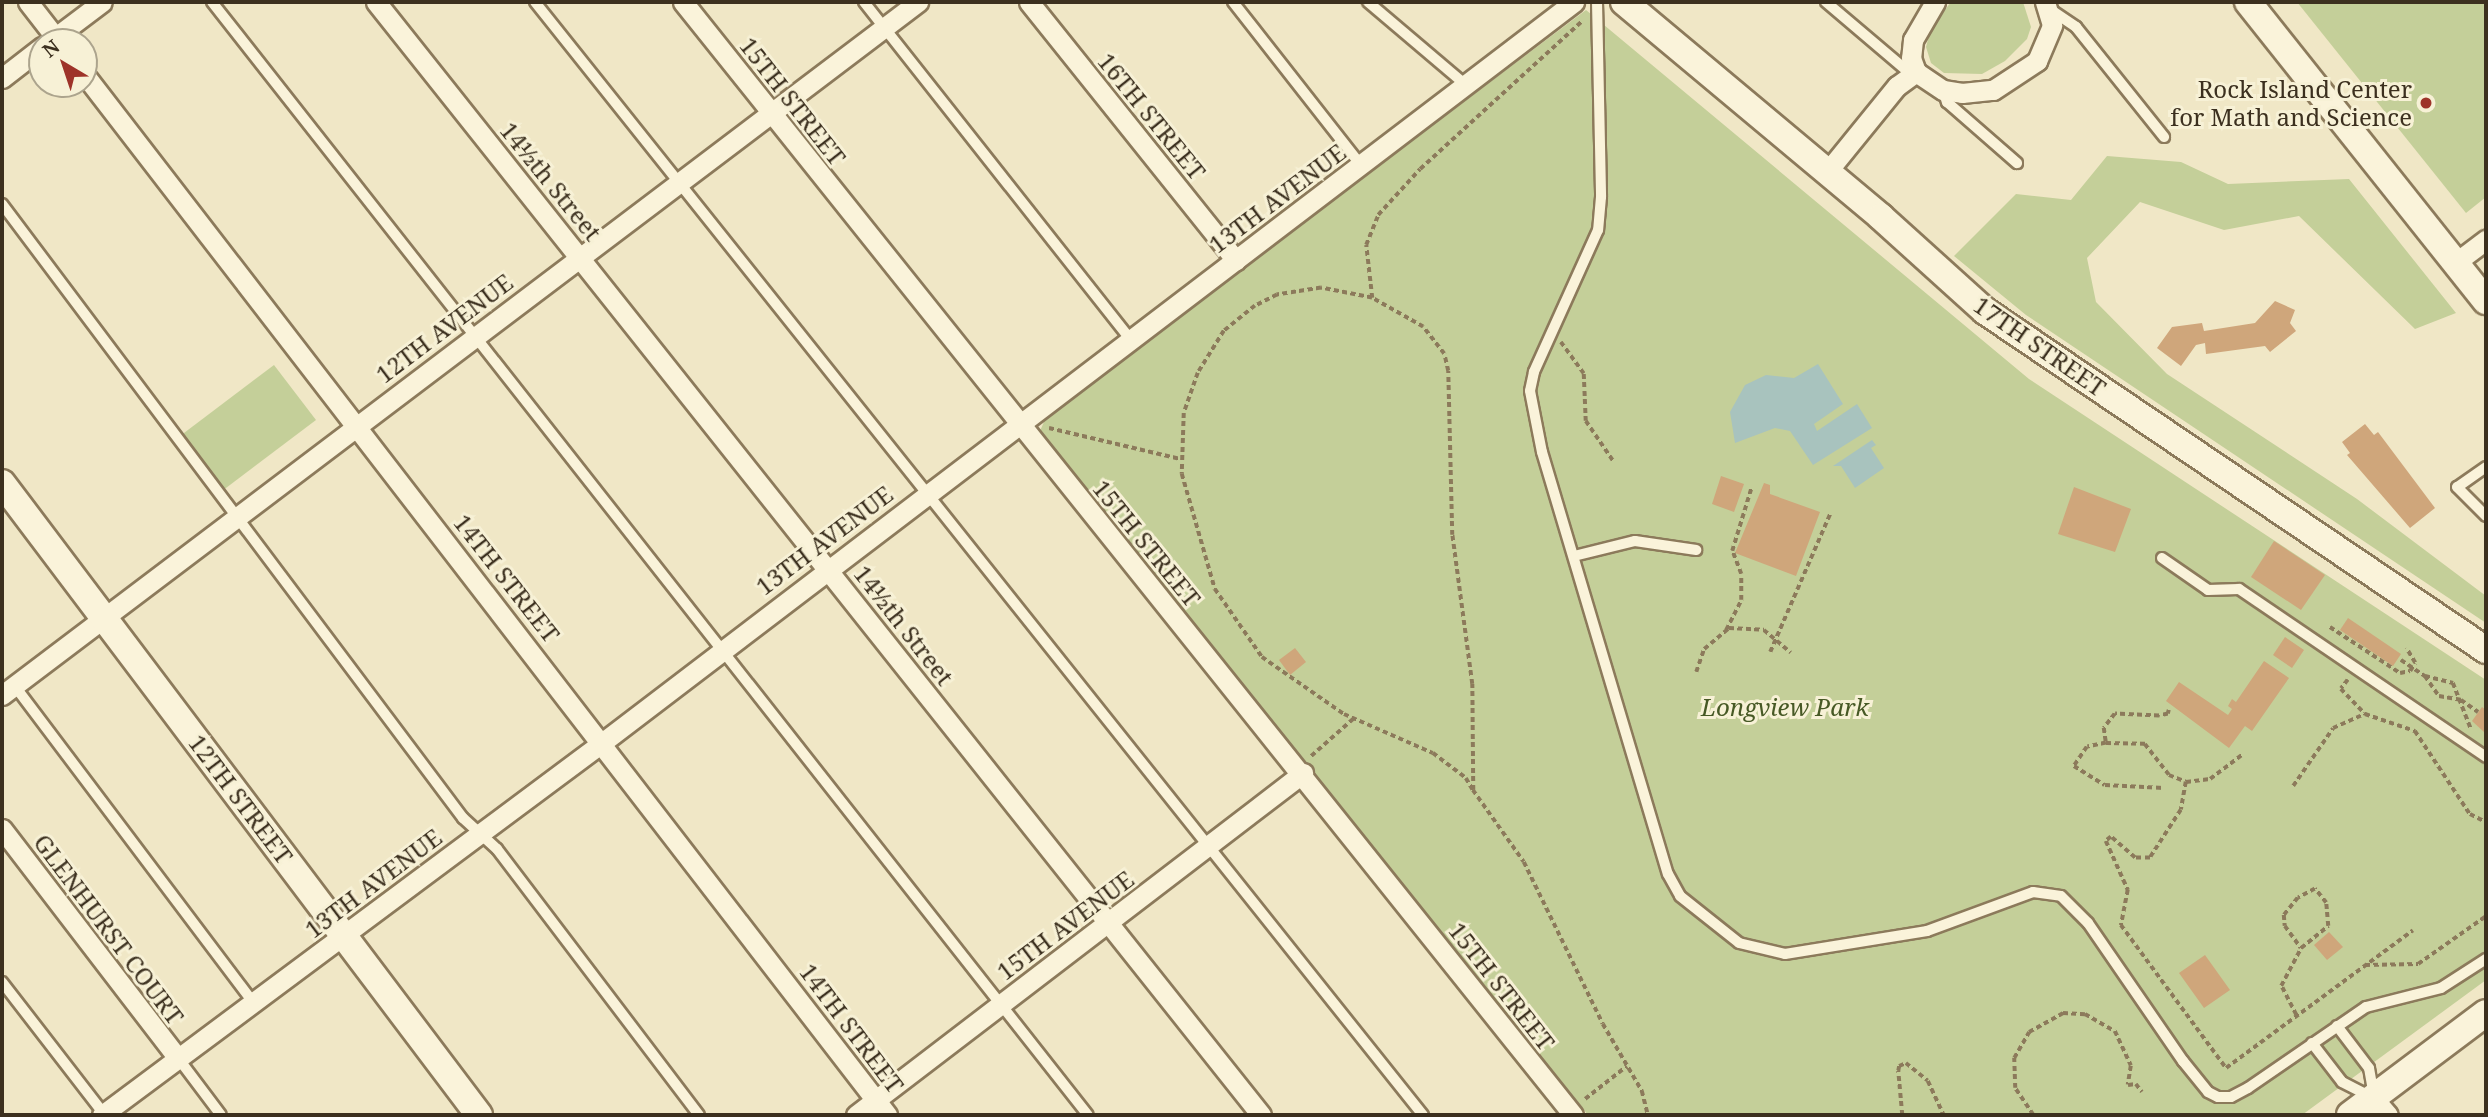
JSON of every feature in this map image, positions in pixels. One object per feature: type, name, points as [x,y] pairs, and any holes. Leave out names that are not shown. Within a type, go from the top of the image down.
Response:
[{"type":"street","points":[[28,2],[43,28]]},
{"type":"street","points":[[69,28],[102,2]]},
{"type":"street","name":"14½th Street","points":[[376,2],[1261,1115]]},
{"type":"street","name":"15TH STREET","points":[[683,2],[1018,424],[1300,770],[1571,1113]]},
{"type":"street","name":"12TH AVENUE","points":[[8,690],[918,2]]},
{"type":"street","name":"16TH STREET","points":[[1029,2],[1236,260]]},
{"type":"street","name":"13TH AVENUE","points":[[103,1115],[603,742],[1574,2]]},
{"type":"street","name":"17TH STREET","points":[[1623,2],[1827,172],[1985,311],[2486,650]]},
{"type":"street","points":[[1914,73],[1913,40],[1935,2]]},
{"type":"street","points":[[2248,2],[2486,301]]},
{"type":"street","points":[[1914,73],[1943,90],[1993,90],[2022,74],[2037,61],[2052,25],[2047,5]]},
{"type":"street","points":[[2,78],[28,59]]},
{"type":"street","points":[[1827,172],[1897,86],[1914,73]]},
{"type":"street","name":"14TH STREET","points":[[98,92],[603,742],[881,1108]]},
{"type":"street","points":[[2455,263],[2486,240]]},
{"type":"street","name":"12TH STREET","points":[[2,483],[479,1115]]},
{"type":"street","name":"15TH AVENUE","points":[[856,1115],[881,1108],[1001,1005],[1210,846],[1300,770]]},
{"type":"street","name":"GLENHURST COURT","points":[[2,829],[178,1058]]},
{"type":"street","points":[[2350,1115],[2381,1107],[2486,1013]]},
{"type":"lane","points":[[212,2],[1088,1115]]},
{"type":"lane","points":[[535,2],[1423,1115]]},
{"type":"lane","points":[[864,2],[1130,339]]},
{"type":"lane","points":[[1233,2],[1361,165]]},
{"type":"lane","points":[[1368,2],[1466,85]]},
{"type":"lane","points":[[1826,2],[1914,73]]},
{"type":"lane","points":[[1597,3],[1601,197],[1598,230],[1534,372],[1530,391],[1542,453],[1668,874],[1680,896],[1720,932],[1762,950],[1818,952],[1927,931],[1999,908],[2018,897],[2048,893],[2076,908],[2208,1092],[2231,1097],[2366,1007],[2441,988],[2486,959]]},
{"type":"lane","points":[[2047,5],[2076,27],[2164,137]]},
{"type":"lane","points":[[1943,90],[1947,102],[2017,163]]},
{"type":"lane","points":[[2,204],[463,818],[497,849],[699,1115]]},
{"type":"lane","points":[[2486,467],[2457,487],[2486,516]]},
{"type":"lane","points":[[1574,556],[1635,541],[1696,550]]},
{"type":"lane","points":[[2162,558],[2208,590],[2239,589],[2486,757]]},
{"type":"lane","points":[[8,690],[253,1002]]},
{"type":"lane","points":[[2,982],[103,1115]]},
{"type":"lane","points":[[2336,1026],[2369,1068],[2381,1107]]},
{"type":"lane","points":[[2312,1043],[2343,1082],[2381,1107]]},
{"type":"lane","points":[[178,1058],[221,1115]]},
{"type":"path","points":[[1373,298],[1366,245],[1378,215],[1420,169],[1597,3]]},
{"type":"path","points":[[1473,790],[1472,684],[1452,534],[1448,371],[1444,354],[1423,327],[1373,298],[1339,289],[1303,289],[1265,300],[1234,322],[1198,373],[1184,413],[1180,459],[1196,533],[1224,608],[1262,657],[1354,718],[1433,753],[1453,765],[1524,862],[1627,1066],[1643,1091],[1648,1115]]},
{"type":"path","points":[[1552,333],[1584,374],[1583,413],[1614,462]]},
{"type":"path","points":[[1040,426],[1180,459]]},
{"type":"path","points":[[1696,673],[1704,649],[1726,629],[1741,600],[1741,574],[1731,551],[1751,489]]},
{"type":"path","points":[[1770,652],[1779,639],[1830,514]]},
{"type":"path","points":[[1726,629],[1751,626],[1779,639],[1791,653]]},
{"type":"path","points":[[2330,627],[2400,673],[2413,667]]},
{"type":"path","points":[[2406,648],[2415,659],[2413,667]]},
{"type":"path","points":[[2401,660],[2426,676],[2453,683],[2469,727],[2479,736]]},
{"type":"path","points":[[2356,668],[2341,690],[2365,714],[2415,731],[2470,814],[2486,822]]},
{"type":"path","points":[[2426,676],[2439,696],[2461,700],[2478,712]]},
{"type":"path","points":[[2106,743],[2104,728],[2115,714],[2159,716],[2168,715],[2169,710]]},
{"type":"path","points":[[2293,786],[2333,728],[2365,714]]},
{"type":"path","points":[[1300,770],[1354,718]]},
{"type":"path","points":[[2164,788],[2105,785],[2074,766],[2087,747],[2106,743],[2145,744],[2169,775],[2186,782],[2210,779],[2243,754]]},
{"type":"path","points":[[2186,782],[2181,810],[2150,859],[2135,858],[2111,837],[2106,841],[2128,890],[2121,925],[2225,1068],[2413,930]]},
{"type":"path","points":[[2296,1015],[2281,986],[2301,948],[2328,926],[2326,903],[2315,889],[2298,898],[2284,915],[2286,926],[2301,948]]},
{"type":"path","points":[[2365,965],[2418,964],[2486,916]]},
{"type":"path","points":[[2033,1115],[2015,1088],[2014,1058],[2029,1032],[2063,1013],[2085,1014],[2115,1031],[2132,1066],[2128,1085],[2136,1084],[2142,1091]]},
{"type":"path","points":[[1902,1115],[1898,1071],[1899,1066],[1906,1063],[1928,1081],[1944,1115]]},
{"type":"path","points":[[1571,1113],[1627,1066]]},
{"type":"path","points":[[1808,1115],[1818,1115]]},
{"type":"green space","points":[[1951,2],[2023,2],[2031,27],[2027,39],[2005,61],[1982,74],[1944,73],[1931,63],[1926,47],[1931,28]]},
{"type":"green space","name":"Rock Island Center for Math and Science","points":[[2297,2],[2486,2],[2486,197],[2466,213]]},
{"type":"green space","name":"Longview Park","points":[[1586,10],[2029,379],[2486,680],[2486,980],[2302,1115],[1588,1115],[1040,431],[1047,415]]},
{"type":"green space","points":[[2107,156],[2181,162],[2228,184],[2349,179],[2456,313],[2415,329],[2299,216],[2224,230],[2140,202],[2087,258],[2096,302],[2167,374],[2357,499],[2486,596],[2486,623],[2026,315],[1954,256],[2016,194],[2071,200]]},
{"type":"green space","points":[[274,365],[316,420],[222,491],[180,436]]},
{"type":"water","points":[[1818,364],[1843,404],[1814,424],[1817,431],[1857,404],[1872,428],[1813,465],[1790,431],[1775,428],[1735,443],[1730,412],[1745,385],[1766,375],[1794,378]]},
{"type":"water","points":[[1872,440],[1876,445],[1871,448],[1884,468],[1855,488],[1841,466],[1833,466]]},
{"type":"building","points":[[2275,301],[2295,310],[2290,323],[2296,331],[2270,352],[2265,346],[2206,354],[2205,343],[2196,345],[2181,366],[2157,348],[2172,327],[2202,323],[2204,331],[2255,323]]},
{"type":"building","points":[[2365,424],[2374,435],[2378,432],[2435,508],[2410,528],[2347,455],[2350,453],[2342,442]]},
{"type":"building","points":[[1721,476],[1744,484],[1734,512],[1712,504]]},
{"type":"building","points":[[1764,483],[1770,485],[1770,494],[1820,512],[1796,576],[1735,553]]},
{"type":"building","points":[[2074,487],[2131,509],[2115,552],[2058,534]]},
{"type":"building","points":[[2274,541],[2325,575],[2301,610],[2251,577]]},
{"type":"building","points":[[2348,618],[2401,654],[2393,666],[2340,630]]},
{"type":"building","points":[[2285,637],[2304,650],[2292,668],[2273,655]]},
{"type":"building","points":[[1295,648],[1306,662],[1290,675],[1279,660]]},
{"type":"building","points":[[2264,661],[2289,678],[2252,731],[2245,726],[2229,748],[2166,701],[2179,682],[2228,715],[2232,709],[2228,706],[2232,699],[2236,702]]},
{"type":"building","points":[[2482,707],[2486,710],[2484,732],[2472,721]]},
{"type":"building","points":[[2329,932],[2343,947],[2327,960],[2314,945]]},
{"type":"building","points":[[2205,955],[2230,990],[2204,1008],[2179,973]]},
{"type":"place","name":"Rock Island Center for Math and Science","points":[[2426,103]]}]
